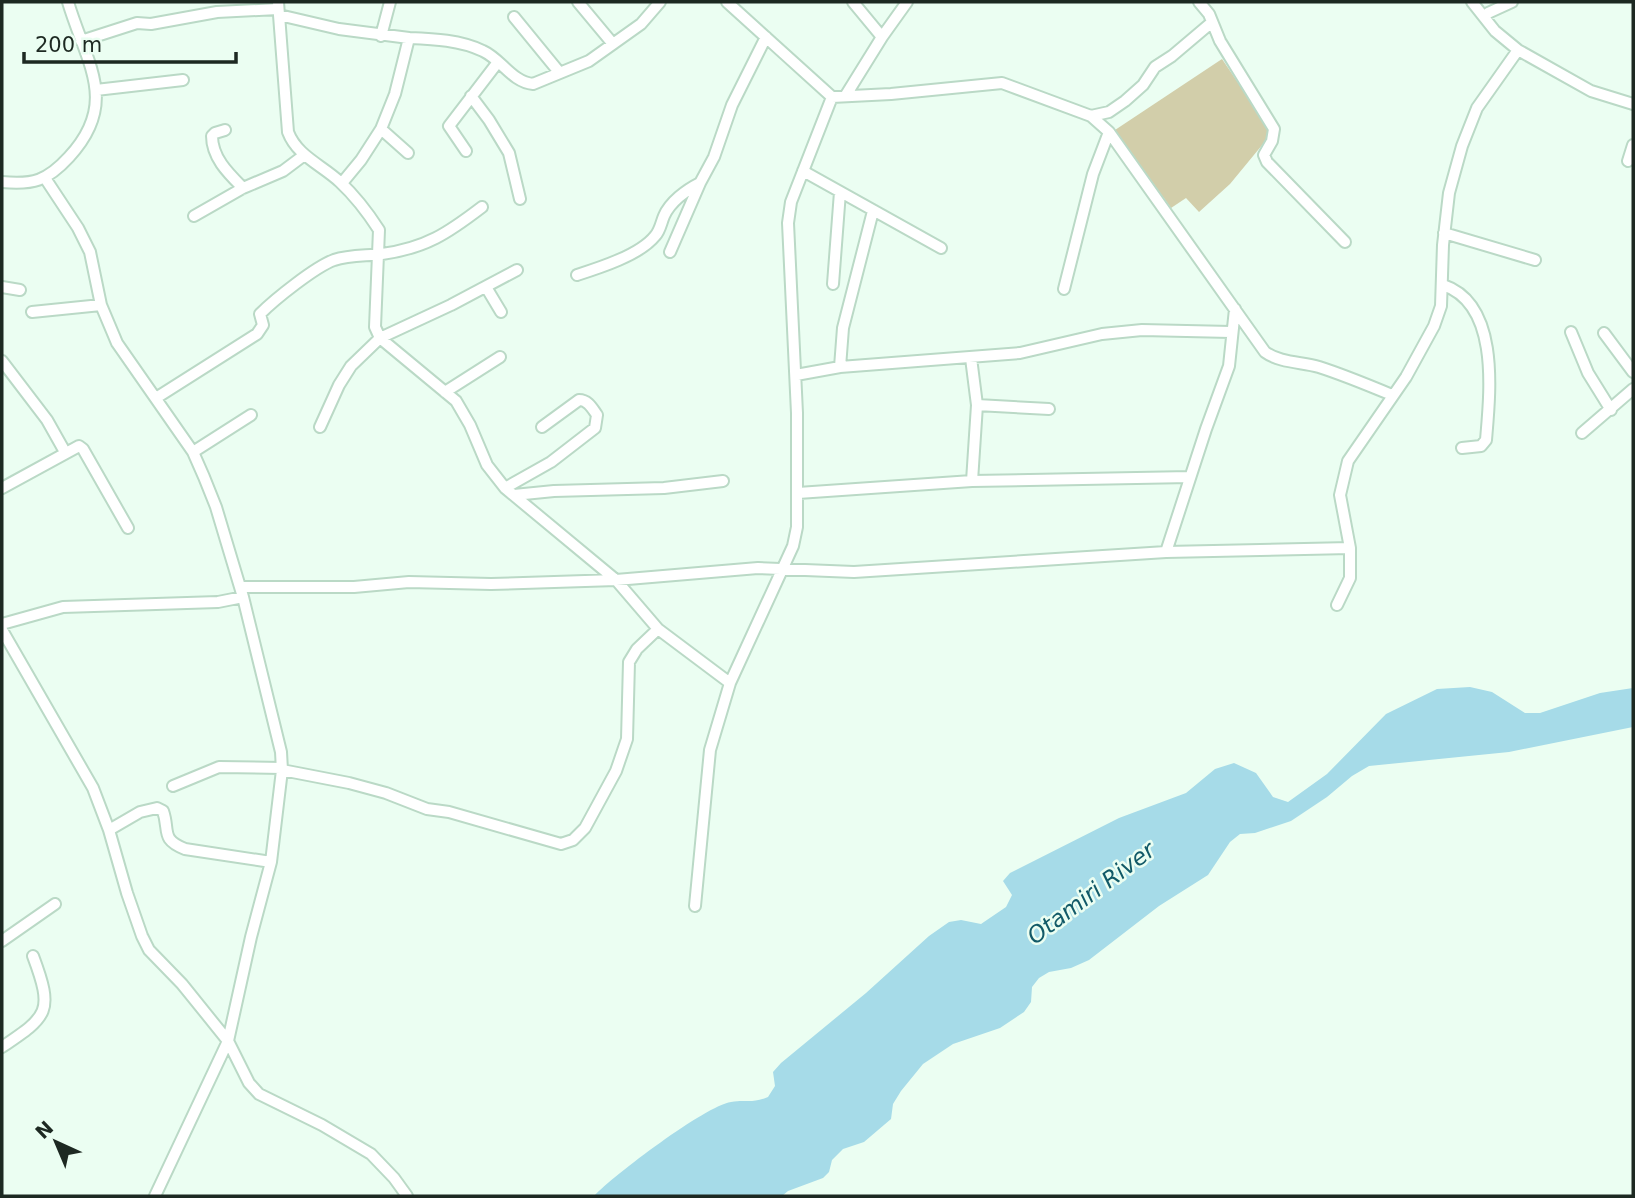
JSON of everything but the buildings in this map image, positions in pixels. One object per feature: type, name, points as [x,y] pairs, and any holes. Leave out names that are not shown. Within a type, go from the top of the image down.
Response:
[{"type":"street","points":[[2,182],[26,184],[45,178],[56,171],[90,130],[96,110],[96,90],[68,2]]},
{"type":"street","points":[[381,36],[390,2]]},
{"type":"street","points":[[578,2],[612,44]]},
{"type":"street","points":[[81,41],[137,23],[151,24],[217,12],[278,8],[381,36],[460,43],[483,51],[526,83],[533,84],[559,72],[579,67],[641,24],[660,2]]},
{"type":"street","points":[[727,2],[832,97]]},
{"type":"street","points":[[853,2],[881,37]]},
{"type":"street","points":[[846,95],[881,37],[908,2]]},
{"type":"street","points":[[1199,2],[1209,13],[1211,23],[1274,129],[1272,141],[1264,155],[1267,162],[1345,242]]},
{"type":"street","points":[[1472,2],[1488,13],[1500,36],[1518,50],[1591,91],[1631,101]]},
{"type":"street","points":[[1488,13],[1512,2]]},
{"type":"street","points":[[278,8],[288,132],[293,144],[303,156],[314,161],[342,183],[379,230],[375,327],[380,338],[456,401],[470,425],[487,465],[510,492],[616,580],[658,629],[730,683]]},
{"type":"street","points":[[514,17],[559,72]]},
{"type":"street","points":[[1090,116],[1108,112],[1125,101],[1143,85],[1155,66],[1211,23]]},
{"type":"street","points":[[670,252],[714,157],[732,105],[766,37]]},
{"type":"street","points":[[342,183],[381,129],[395,94],[409,38]]},
{"type":"street","points":[[1337,605],[1350,578],[1350,548],[1340,495],[1348,461],[1406,377],[1434,326],[1441,306],[1444,233],[1449,192],[1469,125],[1477,108],[1518,50]]},
{"type":"street","points":[[467,151],[449,126],[498,62]]},
{"type":"street","points":[[96,90],[183,80]]},
{"type":"street","points":[[832,97],[1002,83],[1090,116],[1109,132],[1265,352],[1271,356],[1338,373],[1392,395]]},
{"type":"street","points":[[471,96],[509,153],[520,199]]},
{"type":"street","points":[[695,906],[710,750],[730,683],[793,545],[797,527],[796,375],[788,223],[791,202],[832,97]]},
{"type":"street","points":[[381,129],[408,153]]},
{"type":"street","points":[[225,130],[212,136],[215,153],[225,169],[243,188]]},
{"type":"street","points":[[1064,289],[1093,174],[1109,132]]},
{"type":"street","points":[[1628,161],[1633,145]]},
{"type":"street","points":[[194,216],[243,188],[283,171],[303,156]]},
{"type":"street","points":[[803,171],[941,248]]},
{"type":"street","points":[[45,178],[78,228],[90,252],[101,305],[117,343],[193,452],[216,507],[242,592],[278,741],[282,769],[271,862],[228,1041],[155,1196]]},
{"type":"street","points":[[577,275],[624,258],[653,240],[668,208],[690,188],[700,183]]},
{"type":"street","points":[[833,284],[840,192]]},
{"type":"street","points":[[156,398],[257,334],[263,325],[260,314],[323,265],[349,257],[424,245],[456,228],[482,207]]},
{"type":"street","points":[[840,367],[843,328],[873,211]]},
{"type":"street","points":[[1444,233],[1535,261]]},
{"type":"street","points":[[320,427],[339,384],[351,366],[380,338],[516,270]]},
{"type":"street","points":[[1443,285],[1456,290],[1474,309],[1489,353],[1486,440],[1481,446],[1462,447]]},
{"type":"street","points":[[486,287],[501,312]]},
{"type":"street","points":[[2,288],[20,290]]},
{"type":"street","points":[[32,312],[101,305]]},
{"type":"street","points":[[1166,552],[1229,366],[1235,309]]},
{"type":"street","points":[[796,375],[840,367],[1020,353],[1102,334],[1231,332]]},
{"type":"street","points":[[1571,332],[1588,373],[1611,411]]},
{"type":"street","points":[[1604,333],[1633,372]]},
{"type":"street","points":[[445,392],[499,357]]},
{"type":"street","points":[[971,358],[976,405],[972,481]]},
{"type":"street","points":[[2,361],[47,420],[65,452]]},
{"type":"street","points":[[1582,433],[1611,411],[1633,389]]},
{"type":"street","points":[[510,492],[595,428],[597,415],[590,404],[579,400],[542,427]]},
{"type":"street","points":[[976,405],[1049,409]]},
{"type":"street","points":[[193,452],[251,415]]},
{"type":"street","points":[[2,488],[79,446],[128,528]]},
{"type":"street","points":[[798,492],[972,481],[1190,477]]},
{"type":"street","points":[[510,492],[664,488],[723,481]]},
{"type":"street","points":[[2,624],[63,607],[218,602],[242,592],[409,582],[479,584],[616,580],[758,568],[854,572],[1166,552],[1350,548]]},
{"type":"street","points":[[173,786],[219,767],[282,769],[349,783],[386,793],[427,809],[449,812],[561,844],[573,840],[585,828],[617,771],[627,739],[629,662],[637,649],[658,629]]},
{"type":"street","points":[[2,630],[83,768],[109,831],[127,893],[149,950],[182,984],[228,1041],[249,1083],[259,1094],[371,1154],[407,1196]]},
{"type":"street","points":[[109,831],[140,812],[157,808],[163,811],[169,840],[175,846],[271,862]]},
{"type":"street","points":[[2,941],[55,904]]},
{"type":"street","points":[[2,1047],[32,1027],[41,1018],[44,1010],[33,956]]},
{"type":"shaded area","points":[[1222,59],[1272,133],[1230,184],[1199,212],[1186,198],[1171,208],[1115,130]]},
{"type":"water","name":"Otamiri River","points":[[1470,687],[1492,692],[1525,713],[1540,713],[1600,693],[1633,688],[1633,727],[1509,752],[1369,766],[1291,821],[1255,833],[1240,834],[1230,842],[1208,875],[1159,906],[1089,960],[1071,968],[1049,972],[1039,978],[1032,987],[1031,1002],[1024,1012],[1000,1028],[953,1044],[923,1064],[893,1104],[891,1119],[864,1142],[843,1149],[832,1160],[829,1172],[823,1178],[788,1191],[782,1196],[594,1196],[639,1158],[701,1115],[731,1102],[768,1097],[775,1086],[773,1072],[781,1063],[866,993],[929,936],[949,922],[961,920],[981,924],[1006,907],[1012,895],[1003,881],[1010,873],[1119,818],[1186,793],[1215,769],[1234,763],[1256,773],[1273,797],[1288,802],[1327,774],[1386,714],[1437,689]]}]
